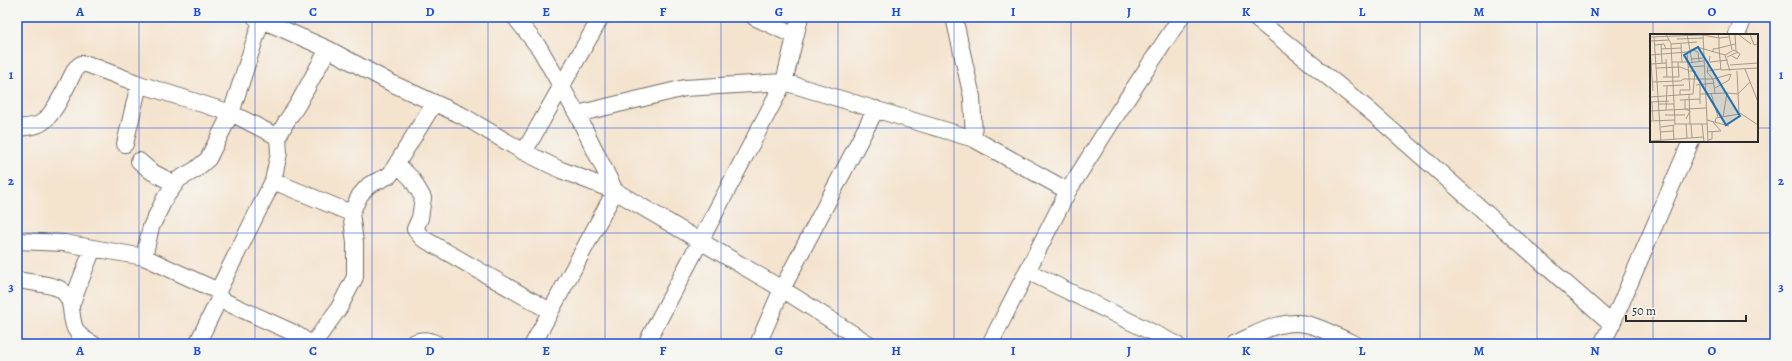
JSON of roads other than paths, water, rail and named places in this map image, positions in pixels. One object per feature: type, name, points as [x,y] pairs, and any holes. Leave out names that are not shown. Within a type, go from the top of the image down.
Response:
[{"type":"street","points":[[515,17],[540,49],[562,87],[615,191]]},
{"type":"street","points":[[524,152],[601,17]]},
{"type":"street","points":[[754,17],[795,36]]},
{"type":"street","points":[[650,342],[700,240],[784,82],[800,17]]},
{"type":"street","points":[[954,17],[972,97],[974,139]]},
{"type":"street","points":[[990,344],[1068,191],[1181,17]]},
{"type":"street","points":[[1254,17],[1370,111],[1612,324]]},
{"type":"street","points":[[1737,34],[1744,17]]},
{"type":"street","points":[[144,258],[151,227],[165,198],[179,179],[208,159],[231,113],[258,19],[328,48],[391,83],[463,116],[524,152],[561,170],[615,191],[782,289],[869,344]]},
{"type":"street","points":[[197,344],[274,181],[279,153],[278,137],[298,104],[328,48]]},
{"type":"street","points":[[17,128],[28,127],[41,123],[51,114],[76,68],[81,64],[87,64],[138,84],[231,113],[278,137]]},
{"type":"street","points":[[577,114],[685,88],[784,82],[974,139],[1068,191]]},
{"type":"street","points":[[125,144],[138,84]]},
{"type":"street","points":[[17,241],[64,243],[144,258],[294,333],[312,344],[339,308],[355,277],[355,242],[351,213],[360,195],[370,185],[390,176],[434,103]]},
{"type":"street","points":[[758,344],[782,289],[876,109]]},
{"type":"street","points":[[1602,344],[1691,142]]},
{"type":"street","points":[[139,161],[152,172],[175,184]]},
{"type":"street","points":[[398,165],[412,180],[423,198],[420,218],[415,229],[422,238],[550,311]]},
{"type":"street","points":[[274,181],[351,213]]},
{"type":"street","points":[[533,344],[615,191]]},
{"type":"street","points":[[71,305],[92,248]]},
{"type":"street","points":[[1028,271],[1176,344]]},
{"type":"street","points":[[17,280],[58,288],[66,294],[71,305],[75,330],[87,341],[93,344]]},
{"type":"street","points":[[1234,344],[1278,325],[1294,323],[1310,325],[1355,344]]},
{"type":"street","points":[[411,344],[416,341],[428,339],[437,344]]}]
